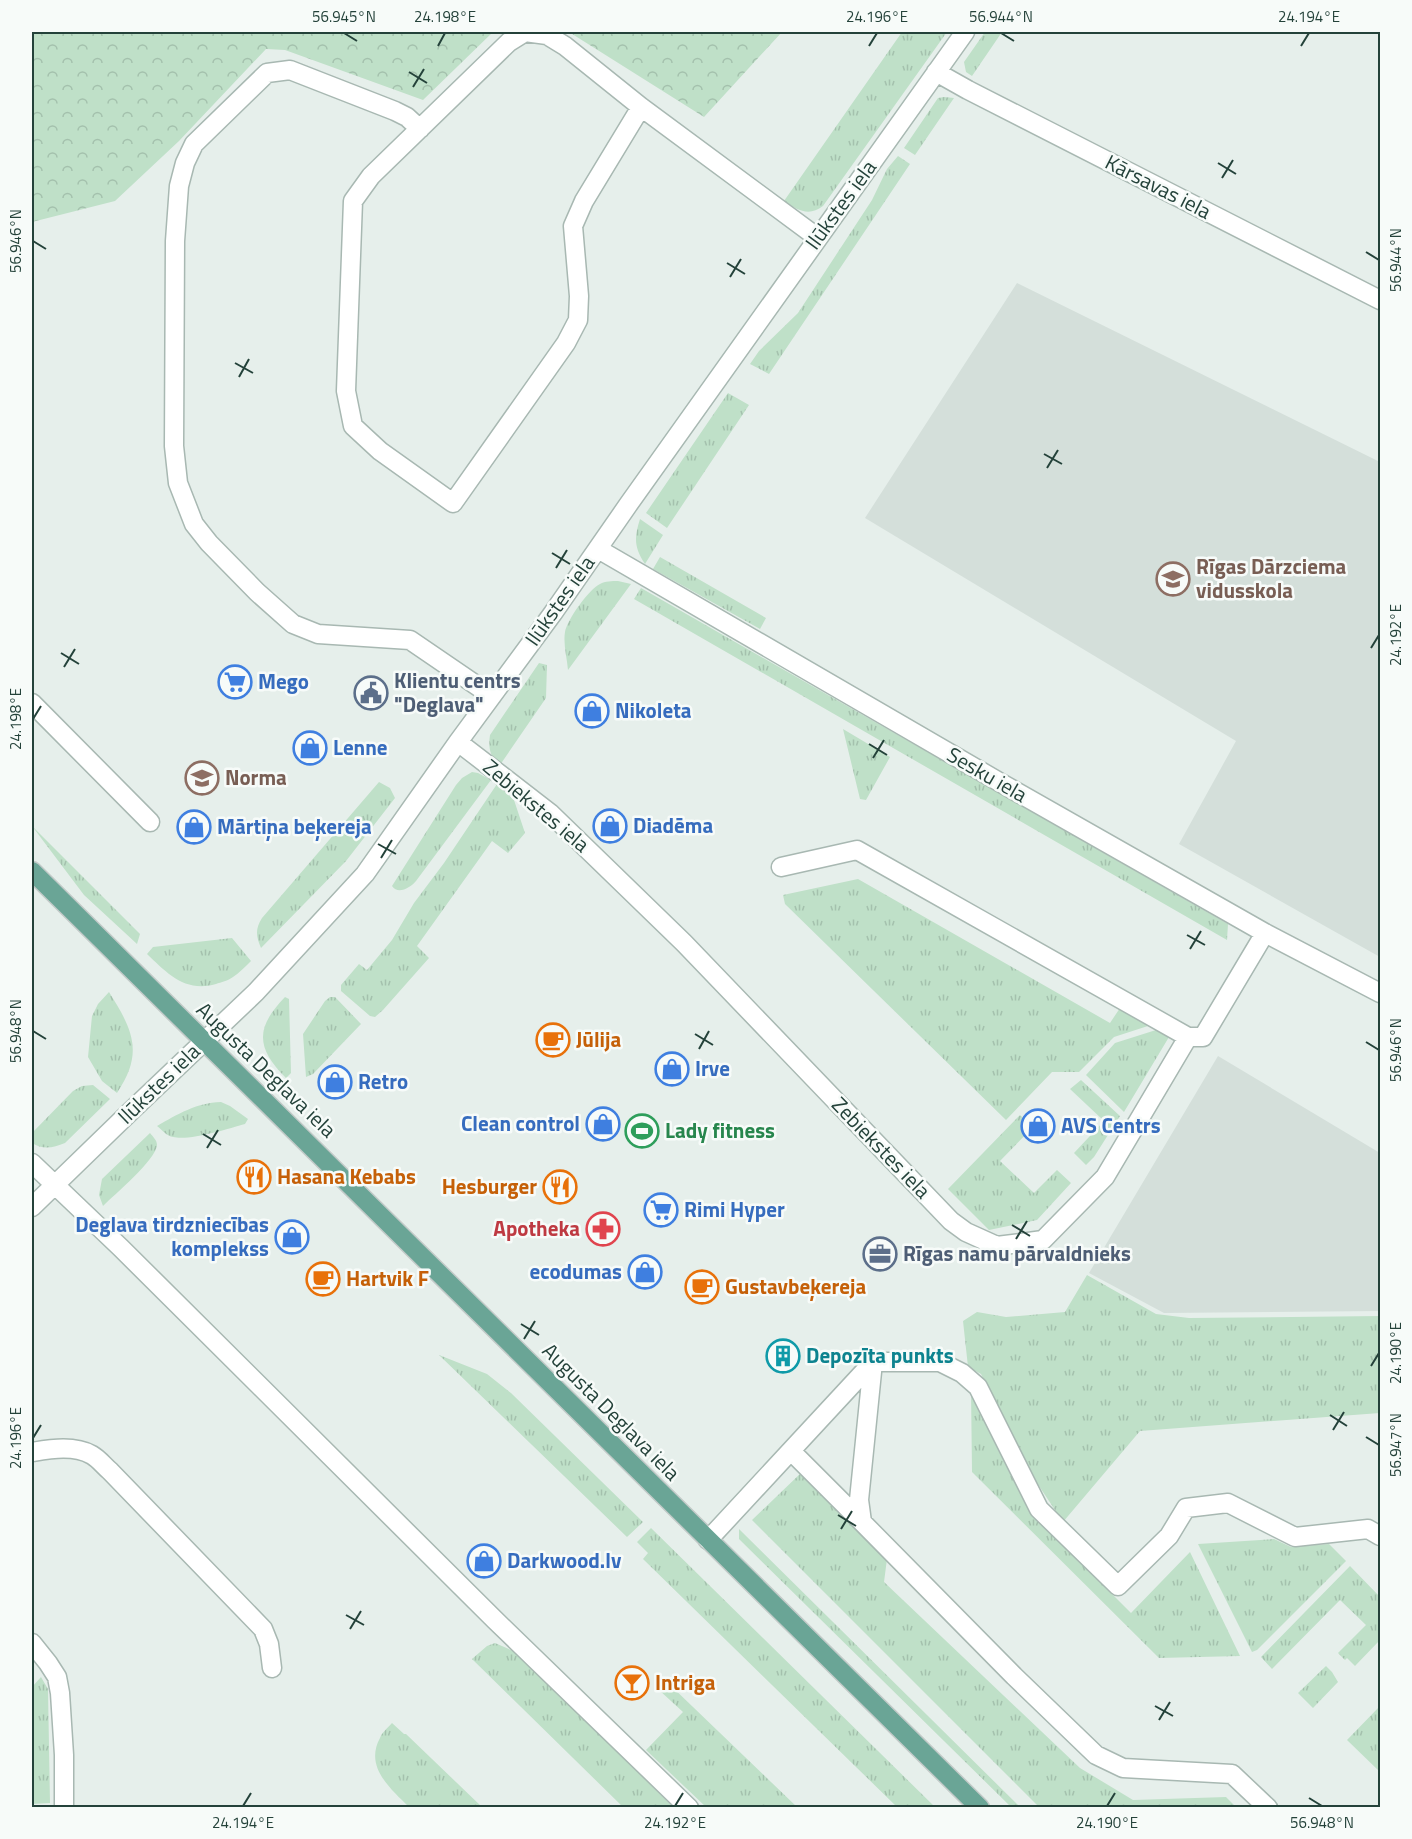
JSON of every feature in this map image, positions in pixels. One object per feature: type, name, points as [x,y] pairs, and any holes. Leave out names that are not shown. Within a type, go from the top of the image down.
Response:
[{"type":"main road","name":"Augusta Deglava iela","points":[[32,871],[980,1808]]},
{"type":"street","points":[[641,107],[584,201],[573,226],[579,296],[578,320],[566,343],[453,503],[380,451],[353,426],[346,391],[353,201],[371,176],[508,42],[525,32],[547,35],[565,46],[641,107],[818,238]]},
{"type":"street","name":"Ilūkstes iela","points":[[32,1208],[276,973],[365,874],[965,32]]},
{"type":"street","points":[[420,129],[407,117],[395,111],[290,70],[267,73],[194,144],[184,163],[179,186],[175,241],[174,446],[178,483],[195,524],[209,543],[256,592],[293,624],[318,634],[410,640],[492,696]]},
{"type":"street","name":"Kārsavas iela","points":[[936,72],[1380,300]]},
{"type":"street","name":"Sesku iela","points":[[598,549],[1000,783],[1265,933],[1380,993]]},
{"type":"street","points":[[32,703],[150,822]]},
{"type":"street","name":"Zebiekstes iela","points":[[458,742],[550,813],[692,951],[951,1221],[966,1232],[997,1246],[1043,1240],[1105,1177],[1188,1037],[1203,1037],[1265,933]]},
{"type":"street","points":[[782,867],[857,850],[1188,1037]]},
{"type":"street","points":[[32,1163],[121,1248],[486,1612],[688,1808]]},
{"type":"street","points":[[708,1540],[873,1362],[940,1362],[962,1372],[978,1387],[1039,1509],[1118,1586],[1169,1536],[1186,1508],[1228,1503],[1295,1537],[1368,1529],[1380,1536]]},
{"type":"street","points":[[862,1522],[859,1500],[873,1362]]},
{"type":"street","points":[[32,1452],[72,1449],[95,1457],[263,1629],[269,1644],[272,1668]]},
{"type":"street","points":[[791,1451],[1014,1676],[1096,1755],[1123,1768],[1232,1773],[1268,1808]]},
{"type":"street","points":[[32,1643],[57,1677],[64,1755],[64,1808]]},
{"type":"shaded area","name":"Rīgas Dārzciema vidusskola","points":[[1017,283],[1380,462],[1380,957],[1179,844],[1236,741],[865,518]]},
{"type":"shaded area","points":[[1218,1056],[1380,1153],[1380,1311],[1164,1313],[1089,1273]]},
{"type":"green space","points":[[32,32],[493,32],[423,100],[285,50],[266,49],[179,141],[115,201],[32,222]]},
{"type":"green space","points":[[569,32],[782,32],[704,117]]},
{"type":"green space","points":[[902,32],[947,32],[823,206],[808,212],[784,201]]},
{"type":"green space","points":[[985,32],[1002,32],[972,76],[966,72],[964,62]]},
{"type":"green space","points":[[938,98],[954,98],[915,155],[904,148]]},
{"type":"green space","points":[[898,156],[910,164],[769,374],[750,364],[759,351],[798,313],[872,200],[887,169]]},
{"type":"green space","points":[[728,393],[749,405],[667,528],[646,513]]},
{"type":"green space","points":[[640,519],[663,535],[645,564],[636,542]]},
{"type":"green space","points":[[660,557],[766,618],[760,629],[653,569]]},
{"type":"green space","points":[[618,581],[631,584],[568,670],[565,632],[570,620],[595,587],[604,582]]},
{"type":"green space","points":[[641,588],[1228,924],[1227,940],[634,599]]},
{"type":"green space","points":[[539,663],[547,665],[546,698],[500,765],[490,752],[490,735]]},
{"type":"green space","points":[[843,729],[890,757],[866,800],[860,799]]},
{"type":"green space","points":[[472,772],[491,780],[416,881],[404,890],[395,889],[392,886],[456,785]]},
{"type":"green space","points":[[379,782],[390,788],[395,798],[346,861],[261,948],[257,933],[262,918]]},
{"type":"green space","points":[[497,784],[514,800],[525,833],[508,853],[492,841],[417,946],[429,958],[383,1010],[375,1017],[370,1016],[341,991],[341,985],[359,964],[367,970],[392,940],[414,903]]},
{"type":"green space","points":[[32,826],[140,934],[137,944],[84,895]]},
{"type":"green space","points":[[858,879],[1110,1023],[1120,1008],[1151,1025],[1114,1037],[1079,1072],[1052,1072],[1006,1120],[785,904],[783,895]]},
{"type":"green space","points":[[232,938],[251,961],[231,978],[216,984],[195,986],[177,980],[147,954],[153,947]]},
{"type":"green space","points":[[109,992],[129,1030],[133,1053],[131,1066],[117,1093],[102,1081],[88,1057],[92,1016],[98,1004]]},
{"type":"green space","points":[[285,997],[289,999],[291,1073],[286,1078],[269,1057],[263,1038],[268,1019]]},
{"type":"green space","points":[[330,997],[335,997],[361,1024],[313,1074],[306,1077],[303,1034]]},
{"type":"green space","points":[[1156,1030],[1169,1037],[1124,1112],[1086,1075],[1115,1043]]},
{"type":"green space","points":[[1081,1080],[1120,1116],[1094,1157],[1086,1165],[1074,1153],[1104,1121],[1070,1089]]},
{"type":"green space","points":[[93,1085],[110,1099],[65,1143],[48,1148],[32,1143],[32,1133],[73,1091],[82,1086]]},
{"type":"green space","points":[[221,1102],[248,1119],[245,1124],[209,1134],[180,1138],[169,1135],[157,1126],[195,1107]]},
{"type":"green space","points":[[1020,1115],[1033,1127],[1000,1161],[1034,1193],[1057,1170],[1071,1183],[1037,1220],[989,1230],[948,1189]]},
{"type":"green space","points":[[150,1133],[157,1145],[150,1159],[103,1206],[99,1195],[102,1179]]},
{"type":"green space","points":[[1087,1275],[1156,1314],[1189,1318],[1380,1316],[1380,1413],[1140,1431],[1063,1522],[1027,1468],[981,1374],[968,1367],[963,1321],[977,1312],[1006,1317],[1065,1312]]},
{"type":"green space","points":[[439,1355],[487,1374],[511,1393],[643,1522],[627,1537]]},
{"type":"green space","points":[[971,1390],[1038,1520],[1131,1613],[1190,1552],[1240,1656],[1159,1658],[972,1472]]},
{"type":"green space","points":[[802,1472],[887,1559],[884,1582],[1080,1768],[1133,1800],[1226,1797],[1236,1807],[1039,1807],[752,1520]]},
{"type":"green space","points":[[651,1528],[935,1807],[897,1807],[643,1559],[648,1553],[637,1542]]},
{"type":"green space","points":[[739,1529],[1020,1807],[1011,1807],[739,1539]]},
{"type":"green space","points":[[1274,1539],[1291,1547],[1329,1544],[1346,1561],[1257,1650],[1252,1652],[1198,1544]]},
{"type":"green space","points":[[1350,1566],[1380,1597],[1380,1640],[1355,1666],[1338,1653],[1366,1625],[1340,1600],[1272,1669],[1261,1657]]},
{"type":"green space","points":[[495,1643],[518,1653],[673,1807],[623,1807],[472,1659],[487,1646]]},
{"type":"green space","points":[[1326,1666],[1338,1682],[1313,1708],[1298,1693]]},
{"type":"green space","points":[[41,1677],[48,1689],[50,1803],[32,1804],[32,1687]]},
{"type":"green space","points":[[667,1682],[797,1807],[706,1807],[646,1750],[683,1712],[659,1690]]},
{"type":"green space","points":[[1380,1706],[1380,1772],[1347,1740]]},
{"type":"green space","points":[[392,1723],[482,1807],[409,1807],[388,1785],[377,1768],[376,1749],[381,1736]]},
{"type":"place","name":"Rīgas Dārzciema vidusskola","points":[[1173,579]]},
{"type":"place","name":"Mego","points":[[235,682]]},
{"type":"place","name":"Klientu centrs \"Deglava\"","points":[[371,693]]},
{"type":"place","name":"Nikoleta","points":[[592,711]]},
{"type":"place","name":"Lenne","points":[[310,748]]},
{"type":"place","name":"Norma","points":[[202,778]]},
{"type":"place","name":"Diadēma","points":[[610,826]]},
{"type":"place","name":"Mārtiņa beķereja","points":[[194,827]]},
{"type":"place","name":"Jūlija","points":[[553,1040]]},
{"type":"place","name":"Irve","points":[[672,1069]]},
{"type":"place","name":"Retro","points":[[335,1082]]},
{"type":"place","name":"Clean control","points":[[603,1124]]},
{"type":"place","name":"AVS Centrs","points":[[1038,1126]]},
{"type":"place","name":"Lady fitness","points":[[642,1131]]},
{"type":"place","name":"Hasana Kebabs","points":[[254,1177]]},
{"type":"place","name":"Hesburger","points":[[560,1187]]},
{"type":"place","name":"Rimi Hyper","points":[[661,1210]]},
{"type":"place","name":"Apotheka","points":[[603,1229]]},
{"type":"place","name":"Deglava tirdzniecības komplekss","points":[[292,1237]]},
{"type":"place","name":"Rīgas namu pārvaldnieks","points":[[880,1254]]},
{"type":"place","name":"ecodumas","points":[[645,1272]]},
{"type":"place","name":"Hartvik F","points":[[323,1279]]},
{"type":"place","name":"Gustavbeķereja","points":[[702,1287]]},
{"type":"place","name":"Depozīta punkts","points":[[783,1356]]},
{"type":"place","name":"Darkwood.lv","points":[[484,1561]]},
{"type":"place","name":"Intriga","points":[[632,1683]]}]
